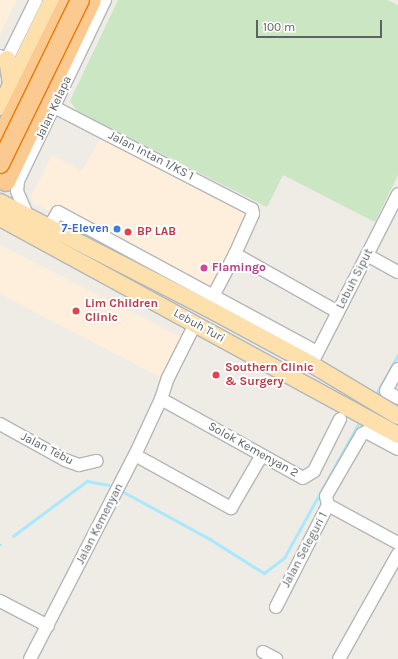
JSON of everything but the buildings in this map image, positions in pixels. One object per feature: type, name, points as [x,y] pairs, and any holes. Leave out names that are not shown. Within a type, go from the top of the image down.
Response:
[{"type":"highway","points":[[0,139],[69,0]]},
{"type":"highway","points":[[0,164],[80,0]]},
{"type":"highway","points":[[3,188],[30,144],[73,54],[92,0]]},
{"type":"main road","points":[[0,108],[52,0]]},
{"type":"main road","points":[[3,58],[11,85]]},
{"type":"main road","points":[[0,150],[6,153],[30,144]]},
{"type":"main road","points":[[3,188],[11,219]]},
{"type":"main road","name":"Lebuh Turi","points":[[0,202],[11,219],[199,325],[364,421],[398,435]]},
{"type":"main road","name":"Lebuh Turi","points":[[11,219],[49,228],[210,302],[242,327],[314,358],[370,400],[398,416]]},
{"type":"main road","points":[[199,325],[218,320],[242,327]]},
{"type":"street","points":[[3,58],[36,0]]},
{"type":"street","name":"Jalan Kelapa","points":[[11,219],[18,181],[30,144],[54,108],[73,54],[105,0]]},
{"type":"street","name":"Jalan Intan 1/KS 1","points":[[54,108],[248,205],[253,214],[235,254]]},
{"type":"street","name":"Lebuh Siput","points":[[314,358],[398,194]]},
{"type":"street","name":"Lebuh Turi","points":[[49,228],[58,212],[210,302]]},
{"type":"street","points":[[314,358],[210,302],[235,254],[338,312]]},
{"type":"street","points":[[367,255],[398,272]]},
{"type":"street","name":"Jalan Kemenyan","points":[[30,659],[135,454],[161,399],[168,378],[199,325]]},
{"type":"street","points":[[398,369],[386,391],[398,398]]},
{"type":"street","name":"Solok Kemenyan 2","points":[[161,399],[304,478],[309,477],[340,419]]},
{"type":"street","name":"Lebuh Turi","points":[[364,421],[398,450]]},
{"type":"street","name":"Jalan Seleguri 1","points":[[276,607],[328,505],[326,496],[362,434],[364,421]]},
{"type":"street","name":"Jalan Tebu","points":[[0,424],[79,466],[97,461]]},
{"type":"street","points":[[135,454],[231,508],[262,455]]},
{"type":"street","points":[[328,505],[398,543]]},
{"type":"street","points":[[339,659],[398,554]]},
{"type":"street","points":[[0,601],[48,626]]},
{"type":"street","points":[[263,652],[276,659]]},
{"type":"shaded area","points":[[0,0],[17,0],[0,35]]},
{"type":"shaded area","points":[[102,135],[249,214],[213,291],[54,206],[51,212],[33,203],[31,196],[52,155],[82,171]]},
{"type":"shaded area","points":[[0,245],[185,339],[164,379],[0,294]]},
{"type":"green space","points":[[118,0],[387,0],[398,5],[398,175],[375,222],[283,175],[267,207],[77,111],[70,101]]},
{"type":"waterway","points":[[375,396],[398,355]]},
{"type":"waterway","points":[[122,491],[210,539],[264,573],[284,558],[360,421]]},
{"type":"waterway","points":[[13,536],[87,481],[109,485]]},
{"type":"place","name":"7-Eleven","points":[[117,229]]},
{"type":"place","name":"BP LAB","points":[[128,232]]},
{"type":"place","name":"Flamingo","points":[[204,268]]},
{"type":"place","name":"Lim Children Clinic","points":[[76,311]]},
{"type":"place","name":"Southern Clinic & Surgery","points":[[216,375]]}]
